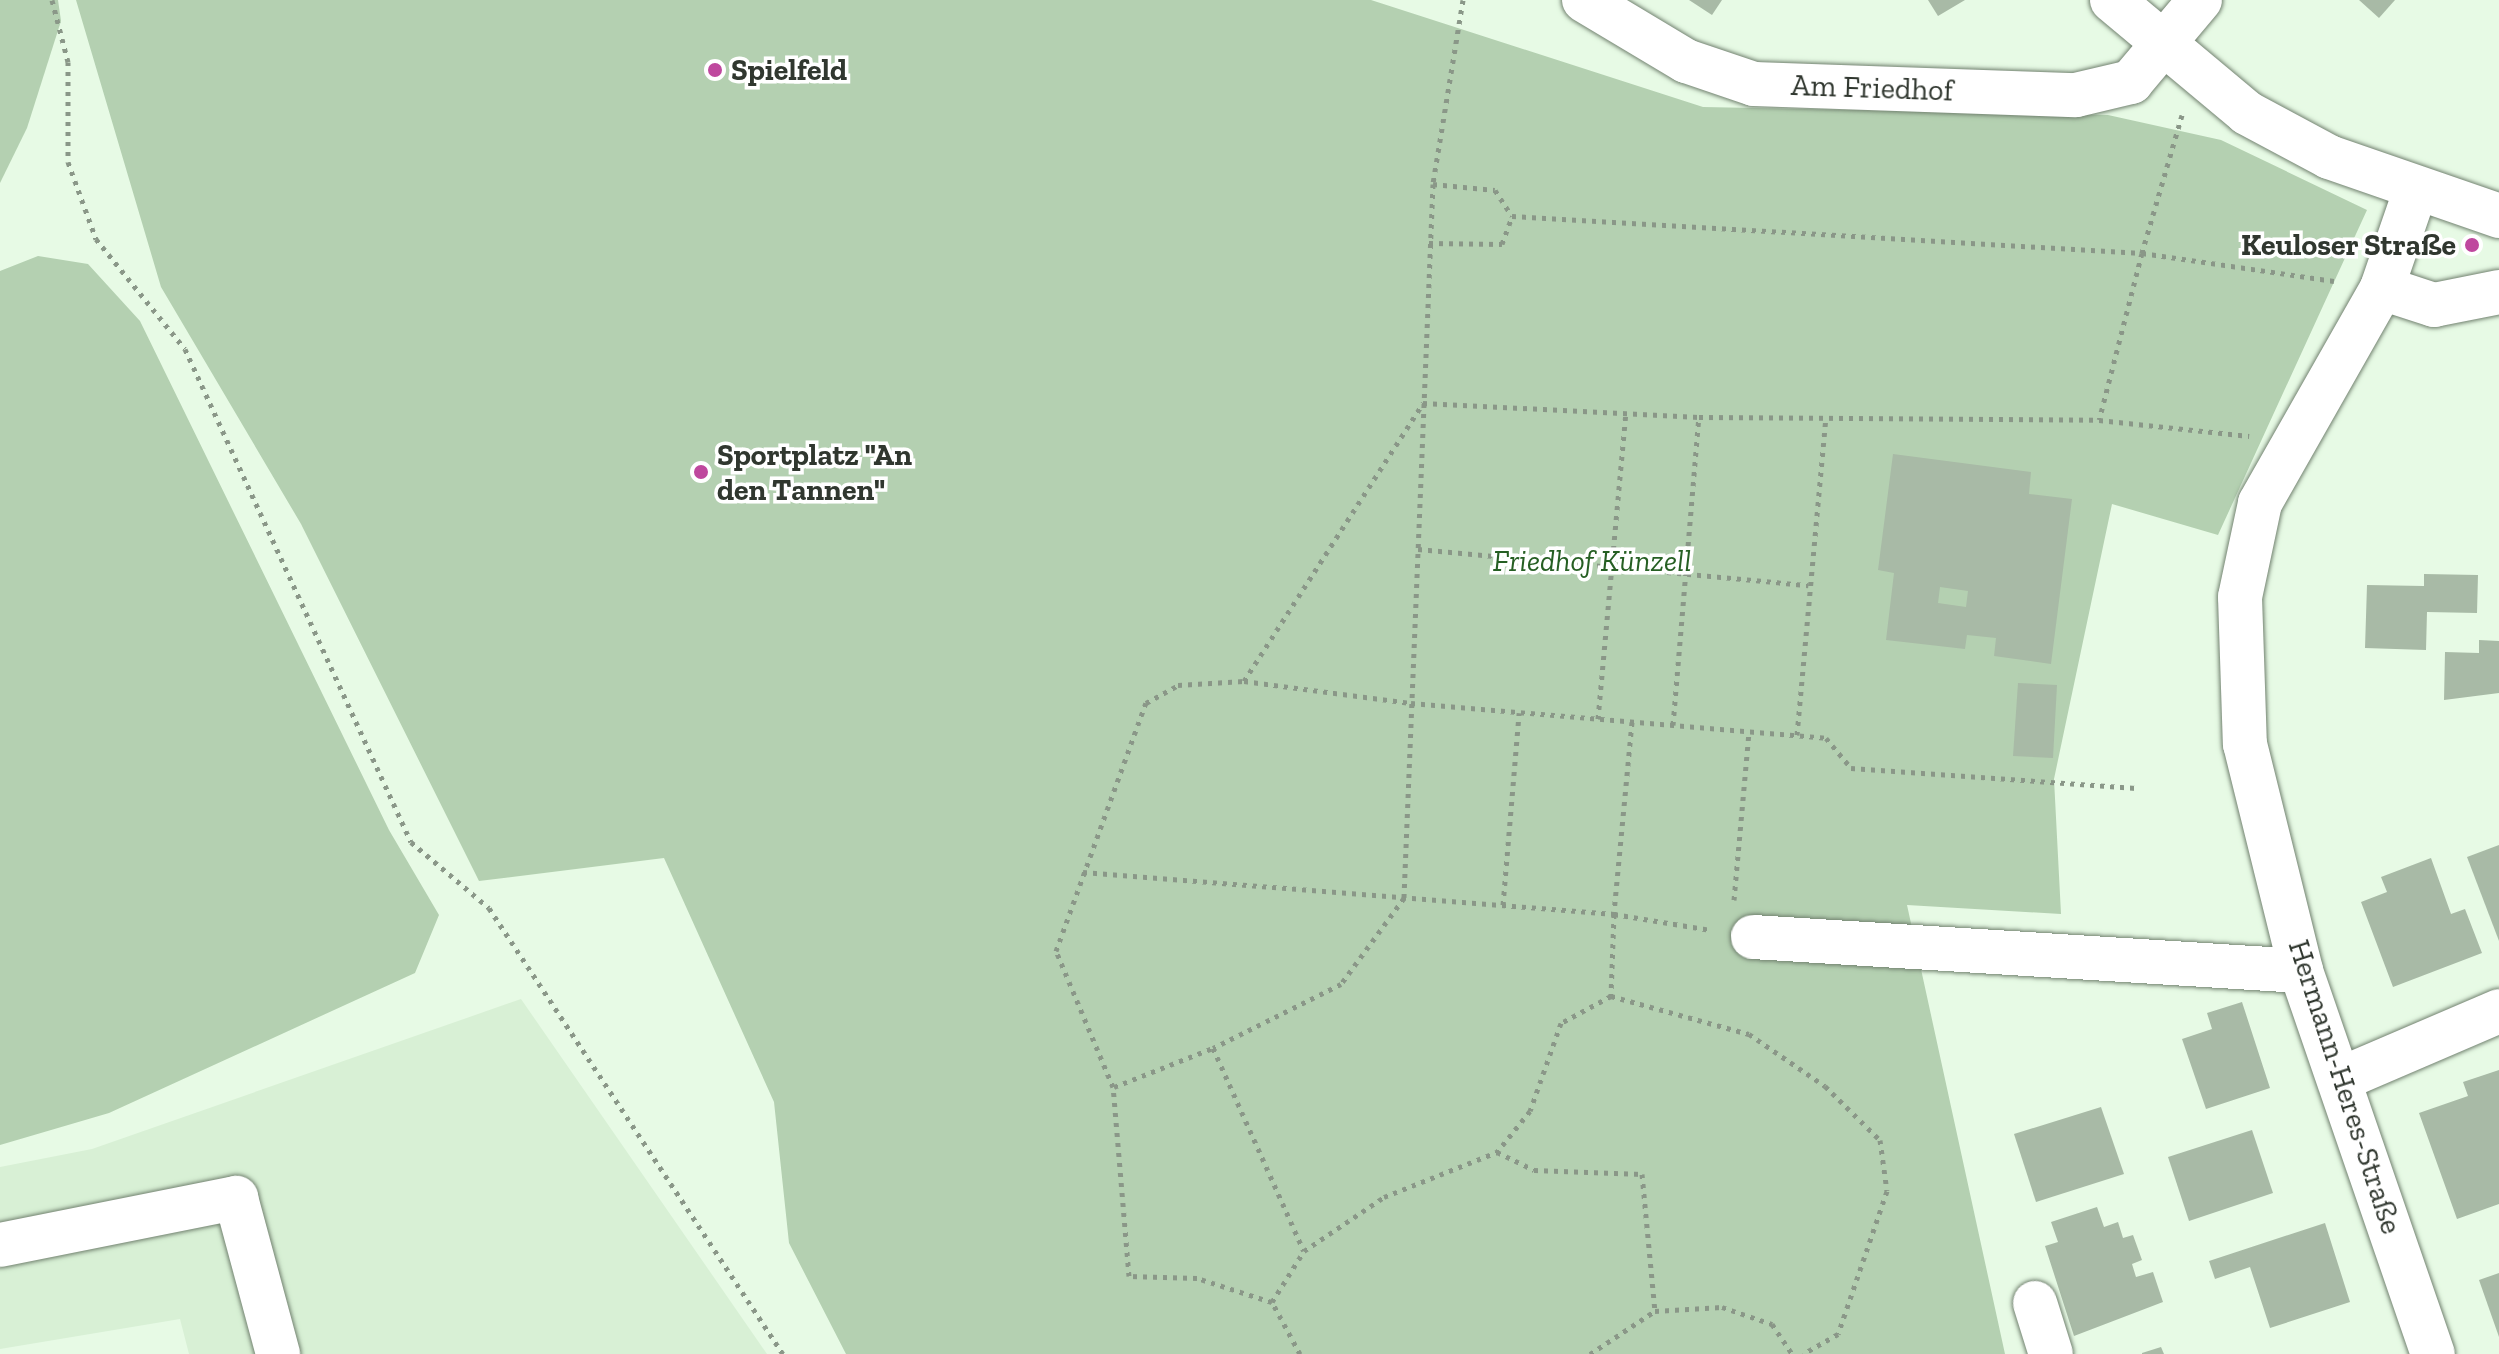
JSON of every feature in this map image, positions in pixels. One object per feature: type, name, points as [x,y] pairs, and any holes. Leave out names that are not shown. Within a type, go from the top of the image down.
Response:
[{"type":"street","name":"Am Friedhof","points":[[1584,0],[1686,61],[1754,84],[2076,95],[2131,82],[2178,61],[2200,0]]},
{"type":"street","points":[[2112,0],[2178,61],[2329,157],[2499,216]]},
{"type":"street","name":"Hermann-Heres-Straße","points":[[2416,189],[2382,288],[2260,503],[2240,597],[2245,744],[2301,971],[2343,1078],[2433,1354]]},
{"type":"street","points":[[2382,288],[2434,305],[2499,292]]},
{"type":"street","points":[[1742,935],[2301,971]]},
{"type":"street","points":[[2343,1078],[2499,1011]]},
{"type":"street","points":[[0,1245],[236,1198],[278,1354]]},
{"type":"street","points":[[2035,1303],[2051,1354]]},
{"type":"path","points":[[52,0],[68,62],[68,162],[96,239],[185,349],[411,842],[489,908],[783,1354]]},
{"type":"path","points":[[1113,1087],[1213,1048],[1341,984],[1404,898],[1429,243],[1433,184],[1463,0]]},
{"type":"path","points":[[2099,420],[2142,253],[2178,61]]},
{"type":"path","points":[[1433,184],[1495,190],[1512,216]]},
{"type":"path","points":[[1512,216],[2142,253],[2382,288]]},
{"type":"path","points":[[1429,243],[1502,244],[1512,216]]},
{"type":"path","points":[[1423,403],[1699,417],[2099,420],[2297,442]]},
{"type":"path","points":[[1244,681],[1423,403]]},
{"type":"path","points":[[1598,719],[1626,411]]},
{"type":"path","points":[[1673,725],[1699,417]]},
{"type":"path","points":[[1797,735],[1808,585],[1826,419]]},
{"type":"path","points":[[1418,549],[1808,585]]},
{"type":"path","points":[[1300,1354],[1272,1302],[1197,1278],[1129,1276],[1113,1087],[1056,951],[1146,703],[1178,685],[1244,681],[1411,703],[1826,738],[1851,768],[2136,788]]},
{"type":"path","points":[[1503,905],[1519,713]]},
{"type":"path","points":[[1611,996],[1614,914],[1632,722]]},
{"type":"path","points":[[1083,872],[1614,914],[1742,935],[1749,732]]},
{"type":"path","points":[[1272,1302],[1304,1251],[1384,1197],[1497,1152],[1530,1111],[1561,1023],[1611,996],[1749,1034],[1825,1086],[1880,1140],[1887,1191],[1838,1334],[1803,1354]]},
{"type":"path","points":[[1213,1048],[1304,1251]]},
{"type":"path","points":[[1497,1152],[1534,1170],[1642,1174],[1655,1311]]},
{"type":"path","points":[[1590,1354],[1655,1311],[1722,1307],[1772,1324],[1792,1354]]},
{"type":"shaded area","points":[[521,999],[767,1354],[189,1354],[180,1319],[0,1349],[0,1167],[92,1149]]},
{"type":"green space","points":[[0,0],[58,0],[61,21],[27,128],[0,183]]},
{"type":"green space","name":"Friedhof Künzell","points":[[76,0],[1371,0],[1703,107],[2108,115],[2221,140],[2367,210],[2218,535],[2112,504],[2054,779],[2061,914],[1907,905],[2005,1354],[846,1354],[789,1243],[774,1102],[664,858],[479,881],[301,524],[161,287]]},
{"type":"green space","points":[[38,256],[88,264],[140,321],[389,830],[439,915],[415,973],[109,1113],[0,1145],[0,271]]},
{"type":"building","points":[[1689,0],[1722,0],[1712,15]]},
{"type":"building","points":[[1928,0],[1965,0],[1938,16]]},
{"type":"building","points":[[2359,0],[2395,0],[2379,18]]},
{"type":"building","points":[[1893,454],[2031,472],[2029,494],[2072,499],[2051,664],[1994,656],[1996,638],[1967,635],[1965,649],[1886,640],[1894,573],[1878,570]],"holes":[[[1940,587],[1968,591],[1966,607],[1938,603]]]},
{"type":"building","points":[[2424,574],[2478,575],[2477,613],[2427,612],[2426,650],[2365,648],[2367,585],[2424,586]]},
{"type":"building","points":[[2479,640],[2499,641],[2499,693],[2444,700],[2445,652],[2479,653]]},
{"type":"building","points":[[2018,683],[2057,685],[2053,758],[2013,756]]},
{"type":"building","points":[[2499,845],[2499,941],[2467,857]]},
{"type":"building","points":[[2431,858],[2451,914],[2465,909],[2482,953],[2393,987],[2361,902],[2387,892],[2381,877]]},
{"type":"building","points":[[2242,1002],[2270,1088],[2206,1109],[2182,1039],[2212,1029],[2207,1013]]},
{"type":"building","points":[[2499,1070],[2499,1204],[2457,1219],[2419,1113],[2468,1096],[2463,1082]]},
{"type":"building","points":[[2101,1107],[2124,1174],[2036,1202],[2014,1134]]},
{"type":"building","points":[[2252,1130],[2273,1193],[2189,1221],[2168,1157]]},
{"type":"building","points":[[2097,1207],[2104,1227],[2118,1222],[2123,1238],[2133,1235],[2142,1260],[2132,1264],[2136,1277],[2153,1272],[2163,1302],[2074,1336],[2045,1246],[2058,1242],[2051,1222]]},
{"type":"building","points":[[2325,1223],[2350,1302],[2270,1328],[2250,1267],[2215,1279],[2209,1261]]},
{"type":"building","points":[[2499,1273],[2499,1337],[2479,1280]]},
{"type":"building","points":[[2161,1347],[2164,1354],[2142,1354],[2142,1353]]},
{"type":"place","name":"Spielfeld","points":[[715,70]]},
{"type":"place","name":"Keuloser Straße","points":[[2472,245]]},
{"type":"place","name":"Sportplatz \"An den Tannen\"","points":[[701,472]]}]
